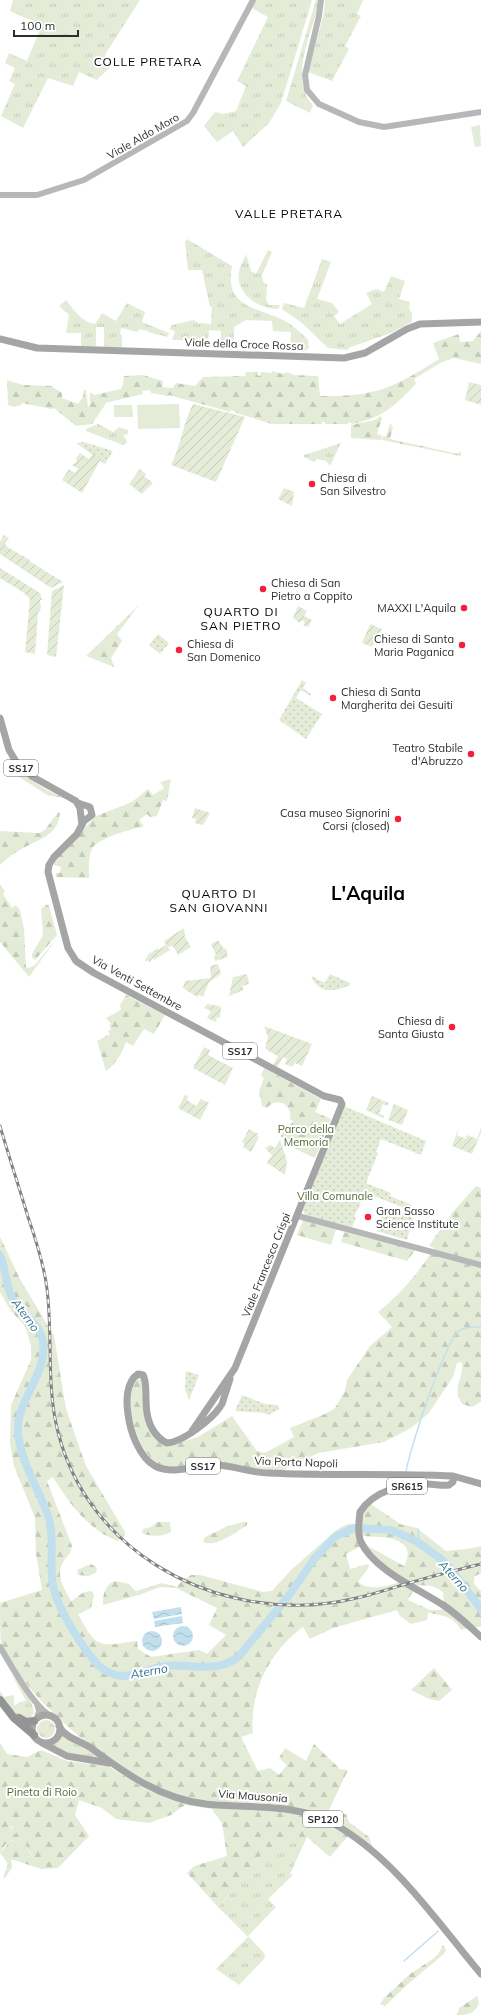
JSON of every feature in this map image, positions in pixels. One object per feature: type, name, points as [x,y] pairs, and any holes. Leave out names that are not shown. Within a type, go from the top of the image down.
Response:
[{"type":"highway","points":[[0,1700],[22,1721],[28,1723],[36,1720]]},
{"type":"highway","points":[[0,1700],[10,1714],[36,1738]]},
{"type":"main road","name":"Viale della Croce Rossa","points":[[1,340],[37,348],[338,358],[361,355],[407,329],[420,324],[481,322]]},
{"type":"main road","name":"Via Venti Settembre","points":[[0,718],[9,750],[19,766],[37,780],[69,796],[82,810],[82,825],[78,832],[54,857],[48,866],[48,877],[62,932],[70,952],[79,963],[128,991],[324,1096],[337,1107]]},
{"type":"main road","name":"Viale Francesco Crispi","points":[[226,1386],[298,1216],[337,1107]]},
{"type":"main road","name":"Via Porta Napoli","points":[[226,1386],[221,1405],[213,1415],[185,1437],[171,1443],[164,1442],[152,1429],[147,1416],[145,1379],[142,1375],[136,1376],[130,1387],[127,1400],[132,1430],[147,1459],[163,1468],[180,1470],[216,1465],[267,1473],[453,1476],[481,1484]]},
{"type":"main road","name":"Via Porta Napoli","points":[[192,1431],[226,1386]]},
{"type":"main road","name":"SR615","points":[[453,1476],[453,1482],[449,1485],[421,1484],[390,1490],[377,1496],[362,1510],[359,1536],[362,1544],[374,1558],[408,1584],[448,1608],[481,1637]]},
{"type":"main road","points":[[44,1715],[51,1716],[57,1720],[60,1726],[59,1734],[54,1740],[46,1743],[36,1738],[32,1728],[36,1720],[44,1715]]},
{"type":"main road","name":"Via Mausonia","points":[[60,1726],[65,1734],[85,1744],[110,1763],[156,1790],[183,1799],[207,1804],[283,1808],[314,1815],[333,1824],[371,1850],[394,1872],[481,1974]]},
{"type":"main road","name":"Via Mausonia","points":[[36,1738],[67,1756],[110,1763]]},
{"type":"street","name":"Viale Aldo Moro","points":[[0,195],[39,194],[84,180],[187,121],[194,113],[253,0]]},
{"type":"street","points":[[321,0],[320,11],[305,74],[308,90],[319,104],[359,122],[384,126],[481,112]]},
{"type":"street","points":[[298,1216],[481,1265]]},
{"type":"street","points":[[0,1647],[38,1708],[36,1720]]},
{"type":"street","points":[[34,1700],[46,1713],[51,1716]]},
{"type":"green space","points":[[13,0],[140,0],[106,53],[104,60],[111,66],[97,80],[79,72],[73,86],[48,78],[23,128],[1,116],[15,84],[9,81],[15,68],[5,63],[9,53],[27,61],[42,25],[10,11]]},
{"type":"green space","points":[[256,0],[312,0],[281,103],[269,123],[243,147],[233,131],[217,142],[204,126],[215,112],[223,114],[236,111],[246,86],[237,81],[268,17],[252,8]]},
{"type":"green space","points":[[316,0],[319,0],[318,8],[307,45],[302,71],[306,95],[313,105],[310,113],[286,101]]},
{"type":"green space","points":[[325,0],[363,0],[357,14],[361,16],[345,46],[349,49],[332,81],[308,72],[324,13]]},
{"type":"green space","points":[[480,125],[481,146],[475,147],[471,127]]},
{"type":"green space","points":[[187,239],[232,266],[232,289],[243,303],[289,323],[308,340],[309,348],[305,351],[290,351],[291,332],[273,331],[272,321],[246,320],[234,327],[233,350],[221,349],[221,331],[209,330],[208,340],[172,340],[175,331],[169,329],[172,325],[194,320],[198,323],[211,324],[212,307],[210,307],[202,270],[188,270],[185,242]]},
{"type":"green space","points":[[268,250],[272,252],[262,275],[263,282],[267,285],[266,300],[269,305],[280,305],[278,309],[256,303],[244,293],[239,280],[239,272],[246,254],[251,271],[256,274]]},
{"type":"green space","points":[[322,259],[331,262],[317,299],[332,303],[339,312],[334,316],[340,324],[372,304],[366,293],[376,289],[384,292],[391,276],[405,281],[399,299],[410,302],[409,309],[412,313],[412,322],[391,333],[348,348],[348,350],[328,348],[302,323],[282,309],[284,303],[304,308]]},
{"type":"green space","points":[[66,300],[82,318],[95,324],[102,313],[116,321],[127,303],[145,312],[142,322],[169,333],[168,337],[139,329],[138,332],[121,328],[120,334],[122,335],[122,347],[104,347],[104,327],[96,327],[96,346],[81,346],[81,333],[66,333],[69,315],[59,306]]},
{"type":"green space","points":[[481,331],[481,364],[454,358],[442,362],[414,379],[416,384],[391,408],[377,416],[354,424],[349,422],[348,424],[325,424],[325,422],[322,422],[322,424],[272,424],[236,413],[231,410],[230,412],[169,395],[151,393],[150,390],[142,391],[143,394],[105,403],[92,424],[76,426],[54,408],[52,409],[22,403],[21,405],[14,407],[8,405],[7,380],[23,385],[51,386],[62,393],[62,398],[78,404],[83,397],[84,390],[86,390],[88,407],[90,405],[90,392],[94,395],[121,389],[124,376],[143,375],[163,381],[162,387],[173,388],[176,383],[195,386],[203,377],[245,376],[246,372],[258,372],[257,375],[260,376],[261,372],[272,373],[272,371],[283,374],[287,372],[294,375],[318,376],[320,396],[356,395],[383,389],[396,384],[439,359],[433,343],[459,334],[460,342],[473,341]]},
{"type":"green space","points":[[469,382],[481,385],[481,405],[465,400]]},
{"type":"green space","points":[[179,404],[180,428],[138,429],[137,405]]},
{"type":"green space","points":[[193,404],[245,417],[216,482],[171,465]]},
{"type":"green space","points":[[114,405],[132,405],[133,417],[114,417]]},
{"type":"green space","points":[[380,416],[382,418],[377,434],[382,436],[381,440],[351,438],[351,425],[375,420]]},
{"type":"green space","points":[[98,424],[113,432],[119,427],[128,430],[128,434],[123,435],[127,441],[126,443],[123,445],[86,431],[86,429]]},
{"type":"green space","points":[[390,424],[392,424],[391,427],[393,427],[390,439],[458,454],[461,452],[461,456],[382,440],[383,436],[386,437]]},
{"type":"green space","points":[[84,442],[113,451],[105,464],[76,443]]},
{"type":"green space","points":[[341,443],[330,466],[326,461],[317,459],[314,462],[304,457],[304,455]]},
{"type":"green space","points":[[80,453],[89,459],[93,454],[101,459],[82,493],[62,480],[69,469],[75,473],[78,469],[72,465],[77,462],[76,458]]},
{"type":"green space","points":[[140,469],[146,474],[144,476],[153,483],[142,494],[129,484]]},
{"type":"green space","points":[[284,488],[294,492],[292,506],[278,499]]},
{"type":"green space","points":[[4,535],[9,538],[5,544],[7,547],[63,582],[51,588],[0,554],[0,542]]},
{"type":"green space","points":[[0,568],[40,593],[42,600],[40,600],[41,608],[38,613],[35,654],[25,652],[30,599],[24,593],[0,578]]},
{"type":"green space","points":[[64,585],[56,657],[47,655],[52,591]]},
{"type":"green space","points":[[139,605],[117,634],[122,641],[111,658],[114,667],[86,656]]},
{"type":"green space","points":[[298,606],[307,611],[304,616],[312,620],[308,627],[303,625],[305,622],[302,620],[300,623],[293,618]]},
{"type":"green space","points":[[370,624],[382,629],[372,647],[362,643]]},
{"type":"green space","points":[[158,634],[169,643],[160,654],[149,645]]},
{"type":"green space","points":[[302,680],[306,683],[303,688],[311,694],[310,696],[301,690],[296,698],[322,714],[306,739],[279,720]]},
{"type":"green space","points":[[8,755],[13,763],[32,781],[63,798],[47,795],[15,774]]},
{"type":"green space","points":[[171,779],[167,801],[163,800],[157,816],[150,817],[147,814],[139,820],[144,826],[115,834],[95,845],[90,856],[89,878],[56,877],[56,873],[60,873],[61,867],[54,865],[56,859],[96,816],[132,802],[148,789],[153,795],[164,788],[160,782]]},
{"type":"green space","points":[[195,808],[210,813],[203,825],[195,823],[196,819],[192,818]]},
{"type":"green space","points":[[58,812],[60,813],[59,820],[54,830],[50,834],[18,851],[0,865],[0,831],[39,833],[45,830]]},
{"type":"green space","points":[[0,884],[5,892],[3,894],[12,908],[16,905],[20,910],[24,929],[26,967],[29,968],[35,965],[57,938],[29,977],[0,942]]},
{"type":"green space","points":[[46,904],[49,906],[57,935],[35,960],[32,957],[32,954],[43,935],[41,909]]},
{"type":"green space","points":[[184,928],[185,937],[191,947],[178,955],[173,946],[168,947],[170,950],[154,960],[152,958],[150,963],[148,960],[146,962],[145,960],[150,952],[151,953],[157,948],[158,950],[166,945],[164,941]]},
{"type":"green space","points":[[218,940],[224,949],[226,948],[228,957],[215,961],[214,956],[216,955],[211,944]]},
{"type":"green space","points":[[218,964],[221,974],[209,982],[203,997],[199,995],[197,997],[183,988],[185,981],[211,978],[210,966]]},
{"type":"green space","points":[[247,974],[249,984],[242,986],[244,990],[229,996],[233,977]]},
{"type":"green space","points":[[330,974],[350,983],[350,985],[333,990],[322,989],[314,982],[311,976],[325,983]]},
{"type":"green space","points":[[126,995],[165,1015],[154,1034],[144,1029],[133,1046],[126,1042],[118,1058],[106,1071],[97,1041],[110,1034],[108,1031],[111,1029],[109,1025],[111,1024],[106,1018],[121,1010],[120,1005]]},
{"type":"green space","points":[[207,1004],[219,1006],[221,1008],[220,1018],[217,1017],[216,1022],[207,1018],[211,1011],[204,1008]]},
{"type":"green space","points":[[264,1026],[312,1044],[302,1066],[295,1063],[292,1067],[285,1064],[287,1059],[283,1057],[277,1068],[273,1065],[278,1056],[265,1049],[268,1037]]},
{"type":"green space","points":[[204,1047],[210,1050],[208,1055],[233,1068],[225,1085],[193,1068]]},
{"type":"green space","name":"Parco della Memoria","points":[[264,1068],[321,1099],[315,1112],[331,1119],[315,1158],[287,1145],[281,1136],[284,1130],[286,1131],[293,1121],[290,1119],[289,1109],[283,1103],[279,1102],[271,1104],[267,1108],[262,1106],[259,1091],[264,1078],[261,1076]]},
{"type":"green space","points":[[185,1095],[188,1096],[187,1100],[196,1106],[201,1099],[209,1103],[200,1120],[178,1108]]},
{"type":"green space","points":[[372,1096],[389,1103],[388,1106],[383,1104],[379,1113],[384,1116],[383,1118],[366,1110]]},
{"type":"green space","points":[[394,1104],[408,1110],[402,1125],[388,1120]]},
{"type":"green space","name":"Villa Comunale","points":[[344,1106],[426,1141],[421,1155],[381,1139],[376,1152],[378,1153],[366,1183],[391,1193],[390,1196],[412,1205],[410,1210],[363,1192],[359,1202],[361,1203],[354,1217],[356,1218],[352,1227],[306,1216],[303,1210]]},
{"type":"green space","points":[[460,1125],[457,1135],[466,1139],[467,1135],[477,1139],[481,1128],[481,1133],[472,1154],[452,1146]]},
{"type":"green space","points":[[249,1129],[258,1134],[257,1136],[259,1137],[251,1152],[243,1147],[245,1144],[242,1142]]},
{"type":"green space","points":[[280,1140],[287,1161],[285,1175],[267,1163],[272,1155],[265,1148],[270,1145],[275,1148]]},
{"type":"green space","points":[[476,1186],[481,1188],[481,1402],[472,1407],[462,1404],[459,1398],[458,1387],[462,1368],[461,1362],[457,1363],[453,1377],[428,1414],[411,1428],[384,1442],[318,1453],[284,1470],[173,1467],[158,1463],[147,1453],[136,1432],[130,1406],[130,1395],[133,1385],[139,1378],[142,1380],[147,1422],[172,1445],[198,1437],[232,1416],[257,1451],[265,1453],[294,1437],[290,1428],[325,1414],[335,1408],[345,1391],[347,1380],[370,1346],[392,1327],[378,1312],[402,1290],[416,1274],[434,1248],[429,1246],[448,1218],[449,1219],[452,1213]]},
{"type":"green space","points":[[384,1207],[413,1218],[407,1240],[377,1231]]},
{"type":"green space","points":[[303,1220],[336,1229],[331,1245],[297,1235]]},
{"type":"green space","points":[[344,1232],[415,1250],[407,1261],[341,1242]]},
{"type":"green space","points":[[0,1237],[20,1279],[54,1336],[66,1409],[86,1466],[125,1532],[124,1536],[118,1541],[97,1530],[80,1515],[53,1477],[47,1481],[72,1546],[70,1553],[61,1567],[60,1577],[71,1601],[83,1593],[92,1591],[94,1595],[91,1608],[78,1614],[84,1626],[95,1640],[100,1643],[107,1644],[137,1641],[138,1649],[151,1657],[199,1650],[207,1654],[226,1635],[209,1625],[217,1608],[176,1588],[180,1583],[191,1575],[200,1575],[263,1592],[272,1591],[291,1570],[334,1532],[350,1524],[357,1524],[361,1546],[346,1554],[350,1569],[368,1564],[369,1567],[358,1582],[363,1585],[373,1587],[383,1587],[399,1582],[413,1591],[408,1600],[430,1610],[441,1610],[444,1606],[443,1592],[431,1586],[414,1584],[401,1577],[382,1562],[366,1545],[404,1566],[408,1556],[407,1549],[403,1544],[396,1540],[361,1536],[362,1513],[371,1504],[400,1524],[417,1528],[446,1551],[481,1546],[481,1573],[474,1577],[474,1584],[481,1591],[481,1627],[461,1630],[451,1619],[428,1613],[427,1620],[411,1624],[400,1616],[397,1610],[333,1628],[310,1639],[303,1627],[291,1637],[272,1660],[258,1688],[254,1703],[253,1733],[241,1737],[258,1771],[270,1768],[279,1775],[287,1765],[279,1758],[285,1748],[306,1761],[314,1744],[340,1769],[348,1770],[326,1816],[280,1805],[193,1799],[158,1787],[132,1774],[105,1756],[78,1735],[53,1713],[13,1666],[1,1643],[0,1603],[42,1590],[36,1554],[35,1518],[14,1466],[10,1443],[11,1405],[31,1360],[31,1346],[25,1326],[11,1311],[0,1292]]},
{"type":"green space","points":[[186,1371],[199,1375],[189,1400],[185,1389]]},
{"type":"green space","points":[[242,1395],[265,1404],[277,1405],[280,1409],[268,1415],[264,1413],[235,1411]]},
{"type":"green space","points":[[157,1522],[170,1522],[171,1531],[157,1536],[142,1533],[143,1529],[151,1527]]},
{"type":"green space","points":[[247,1522],[247,1525],[220,1541],[214,1543],[203,1542],[205,1537],[228,1526]]},
{"type":"green space","points":[[91,1564],[97,1568],[96,1573],[88,1576],[78,1575],[77,1570]]},
{"type":"green space","points":[[115,1581],[129,1584],[139,1595],[103,1605],[106,1588]]},
{"type":"green space","points":[[162,1583],[177,1587],[160,1587],[139,1595],[136,1591]]},
{"type":"green space","points":[[434,1668],[452,1690],[439,1701],[429,1699],[411,1690]]},
{"type":"green space","points":[[12,1675],[29,1697],[34,1713],[30,1719],[19,1717],[0,1697],[0,1691],[4,1697],[14,1695],[14,1706],[20,1702],[26,1701]]},
{"type":"green space","points":[[46,1720],[52,1723],[55,1729],[52,1735],[46,1738],[40,1735],[37,1729],[40,1723]]},
{"type":"green space","points":[[60,1734],[82,1744],[106,1761],[68,1753],[50,1744],[56,1741]]},
{"type":"green space","name":"Pineta di Roio","points":[[0,1743],[7,1754],[27,1757],[41,1750],[67,1761],[108,1766],[144,1788],[167,1798],[274,1810],[313,1818],[348,1836],[330,1857],[307,1837],[293,1837],[257,1858],[244,1877],[218,1907],[187,1873],[194,1866],[227,1856],[222,1823],[212,1809],[185,1805],[171,1815],[149,1823],[116,1819],[102,1808],[79,1800],[75,1815],[89,1836],[58,1868],[41,1869],[11,1859],[12,1852],[17,1849],[25,1851],[28,1857],[33,1857],[28,1849],[23,1824],[20,1824],[15,1830],[11,1826],[8,1827],[12,1835],[19,1832],[20,1845],[18,1846],[12,1840],[5,1845],[0,1853]]},
{"type":"green space","points":[[337,1814],[346,1814],[349,1822],[369,1837],[373,1848],[332,1819]]},
{"type":"green space","points":[[22,1823],[24,1824],[29,1852],[33,1857],[28,1857],[25,1855],[11,1856],[12,1867],[6,1877],[3,1878],[8,1864],[0,1853],[10,1841],[15,1841],[18,1846],[20,1834],[12,1835],[8,1827],[9,1825],[12,1829]]},
{"type":"green space","points":[[293,1837],[307,1837],[290,1874],[293,1875],[268,1899],[276,1907],[248,1936],[264,1953],[265,1958],[239,1985],[216,1969],[248,1937],[218,1907],[244,1877],[257,1858]]},
{"type":"green space","points":[[443,1945],[446,1950],[444,1954],[408,1984],[385,2006],[380,2004],[384,1998],[410,1974],[437,1956]]},
{"type":"green space","points":[[477,1996],[479,2003],[473,2012],[457,2015],[459,2008]]},
{"type":"water","points":[[181,1607],[182,1614],[154,1619],[152,1612]]},
{"type":"water","points":[[182,1616],[183,1623],[155,1627],[154,1621]]},
{"type":"water","points":[[183,1626],[190,1629],[193,1636],[190,1643],[183,1646],[176,1643],[173,1636],[176,1629]]},
{"type":"water","points":[[152,1631],[159,1634],[162,1641],[159,1648],[152,1651],[145,1648],[142,1641],[145,1634]]},
{"type":"waterway","name":"Aterno","points":[[0,1255],[12,1299],[36,1326],[42,1336],[43,1342],[41,1364],[20,1414],[18,1436],[29,1472],[45,1508],[51,1527],[52,1577],[55,1594],[72,1628],[101,1668],[115,1675],[126,1676],[165,1666],[175,1665],[204,1667],[223,1665],[232,1661],[240,1655],[290,1594],[315,1558],[336,1536],[354,1528],[391,1530],[416,1541],[441,1559],[450,1568],[481,1609]]},
{"type":"waterway","points":[[406,1472],[428,1397],[453,1338],[462,1329],[481,1327]]},
{"type":"waterway","points":[[418,1529],[419,1544]]},
{"type":"waterway","points":[[404,1961],[436,1933]]},
{"type":"railway","points":[[0,1126],[37,1243],[46,1280],[50,1325],[52,1397],[58,1432],[73,1473],[95,1509],[123,1540],[157,1566],[194,1585],[235,1598],[278,1605],[321,1604],[344,1601],[481,1564]]},
{"type":"place","name":"Chiesa di San Silvestro","points":[[312,484]]},
{"type":"place","name":"Chiesa di San Pietro a Coppito","points":[[263,589]]},
{"type":"place","name":"MAXXI L'Aquila","points":[[464,608]]},
{"type":"place","name":"Chiesa di Santa Maria Paganica","points":[[462,645]]},
{"type":"place","name":"Chiesa di San Domenico","points":[[179,650]]},
{"type":"place","name":"Chiesa di Santa Margherita dei Gesuiti","points":[[333,698]]},
{"type":"place","name":"Teatro Stabile d'Abruzzo","points":[[471,754]]},
{"type":"place","name":"Casa museo Signorini Corsi (closed)","points":[[398,819]]},
{"type":"place","name":"Chiesa di Santa Giusta","points":[[452,1027]]},
{"type":"place","name":"Gran Sasso Science Institute","points":[[368,1217]]},
{"type":"district","name":"COLLE PRETARA","points":[[148,61]]},
{"type":"district","name":"VALLE PRETARA","points":[[289,213]]},
{"type":"district","name":"QUARTO DI SAN PIETRO","points":[[241,618]]},
{"type":"district","name":"L'Aquila","points":[[368,893]]},
{"type":"district","name":"QUARTO DI SAN GIOVANNI","points":[[219,900]]}]
